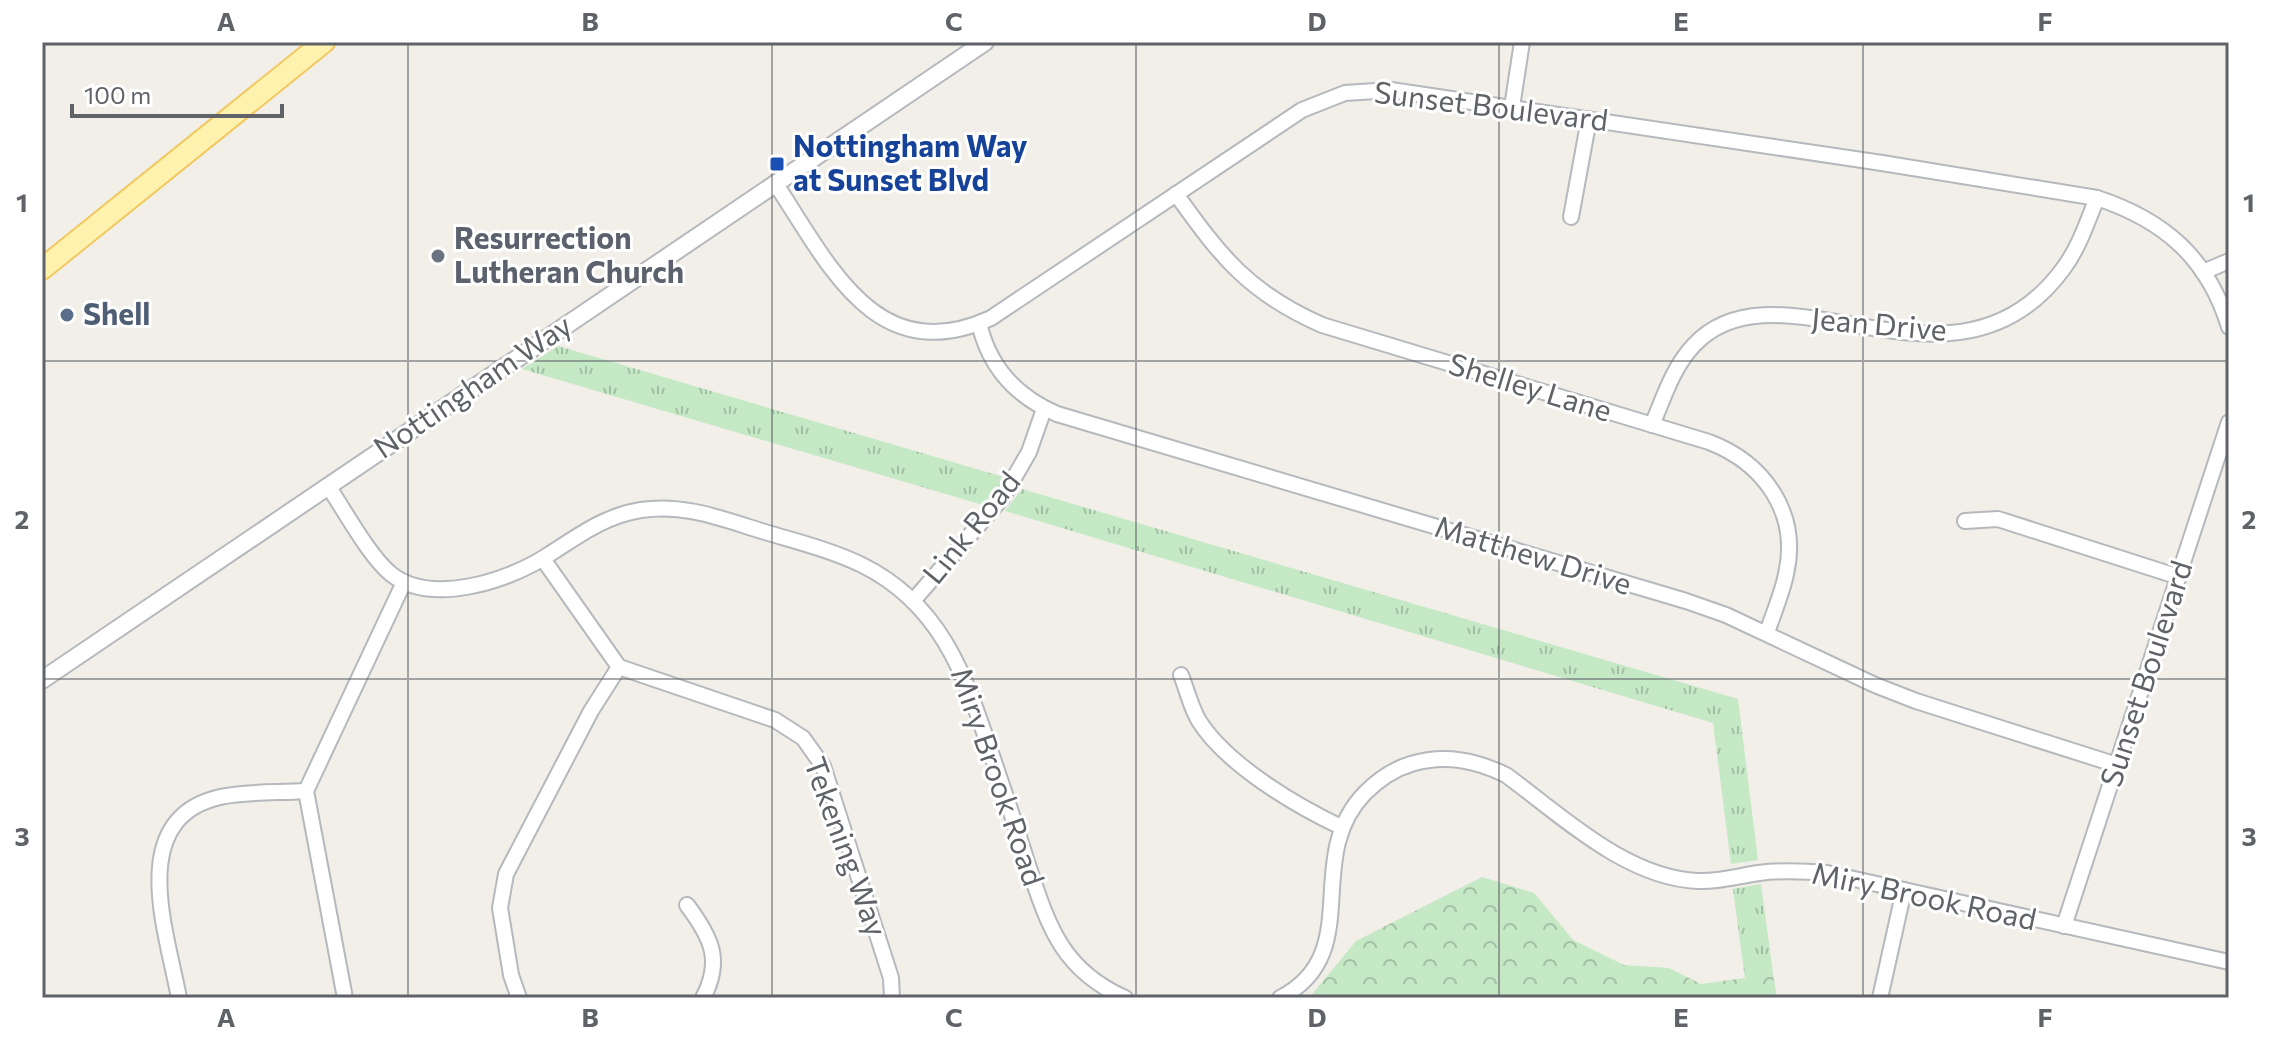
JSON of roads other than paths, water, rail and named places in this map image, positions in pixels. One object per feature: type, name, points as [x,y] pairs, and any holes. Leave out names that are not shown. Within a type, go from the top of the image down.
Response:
[{"type":"main road","points":[[42,269],[324,42]]},
{"type":"street","name":"Nottingham Way","points":[[42,680],[985,42]]},
{"type":"street","points":[[1512,107],[1522,42]]},
{"type":"street","name":"Sunset Boulevard","points":[[775,183],[841,281],[865,308],[884,319],[921,331],[951,330],[979,323],[1302,110],[1345,93],[1391,90],[2097,198],[2125,207],[2169,234],[2203,272],[2220,301],[2229,327]]},
{"type":"street","points":[[1571,217],[1589,119]]},
{"type":"street","name":"Shelley Lane","points":[[1176,194],[1224,259],[1267,297],[1294,312],[1322,325],[1709,442],[1744,458],[1769,484],[1786,519],[1789,555],[1786,574],[1767,633]]},
{"type":"street","name":"Jean Drive","points":[[1652,425],[1682,359],[1695,343],[1730,321],[1768,314],[1945,335],[1993,324],[2015,314],[2035,300],[2066,266],[2097,198]]},
{"type":"street","points":[[2203,272],[2229,261]]},
{"type":"street","name":"Matthew Drive","points":[[979,323],[988,351],[999,370],[1012,386],[1044,409],[1686,601],[1767,633],[1875,685],[1916,701],[2117,765]]},
{"type":"street","name":"Link Road","points":[[913,601],[1010,487],[1029,452],[1044,409]]},
{"type":"street","name":"Sunset Boulevard","points":[[2064,926],[2229,422]]},
{"type":"street","points":[[328,486],[380,562],[404,582],[306,791],[345,998]]},
{"type":"street","name":"Miry Brook Road","points":[[404,582],[424,588],[469,586],[518,571],[543,559],[601,521],[645,509],[669,508],[695,511],[842,556],[890,582],[913,601],[942,636],[967,681],[1049,927],[1100,993],[1125,998]]},
{"type":"street","points":[[1965,521],[1998,519],[2179,577]]},
{"type":"street","points":[[519,998],[511,975],[500,908],[506,874],[591,711],[619,667],[543,559]]},
{"type":"street","name":"Tekening Way","points":[[619,667],[775,720],[803,738],[815,752],[823,766],[891,978],[892,998]]},
{"type":"street","points":[[1181,675],[1199,721],[1221,745],[1276,791],[1341,827]]},
{"type":"street","name":"Miry Brook Road","points":[[1280,998],[1306,980],[1325,950],[1330,930],[1332,862],[1341,827],[1358,800],[1388,774],[1425,760],[1467,760],[1506,775],[1616,855],[1651,872],[1698,881],[1795,871],[1827,873],[2226,961]]},
{"type":"street","points":[[179,998],[158,879],[160,854],[169,834],[190,810],[214,799],[306,791]]},
{"type":"street","points":[[1880,998],[1904,890]]},
{"type":"street","points":[[687,905],[710,943],[714,959],[714,973],[703,998]]},
{"type":"street","points":[[2226,961],[2229,946]]},
{"type":"place","name":"Nottingham Way at Sunset Blvd","points":[[777,164]]},
{"type":"place","name":"Resurrection Lutheran Church","points":[[438,256]]},
{"type":"place","name":"Shell","points":[[67,315]]}]
